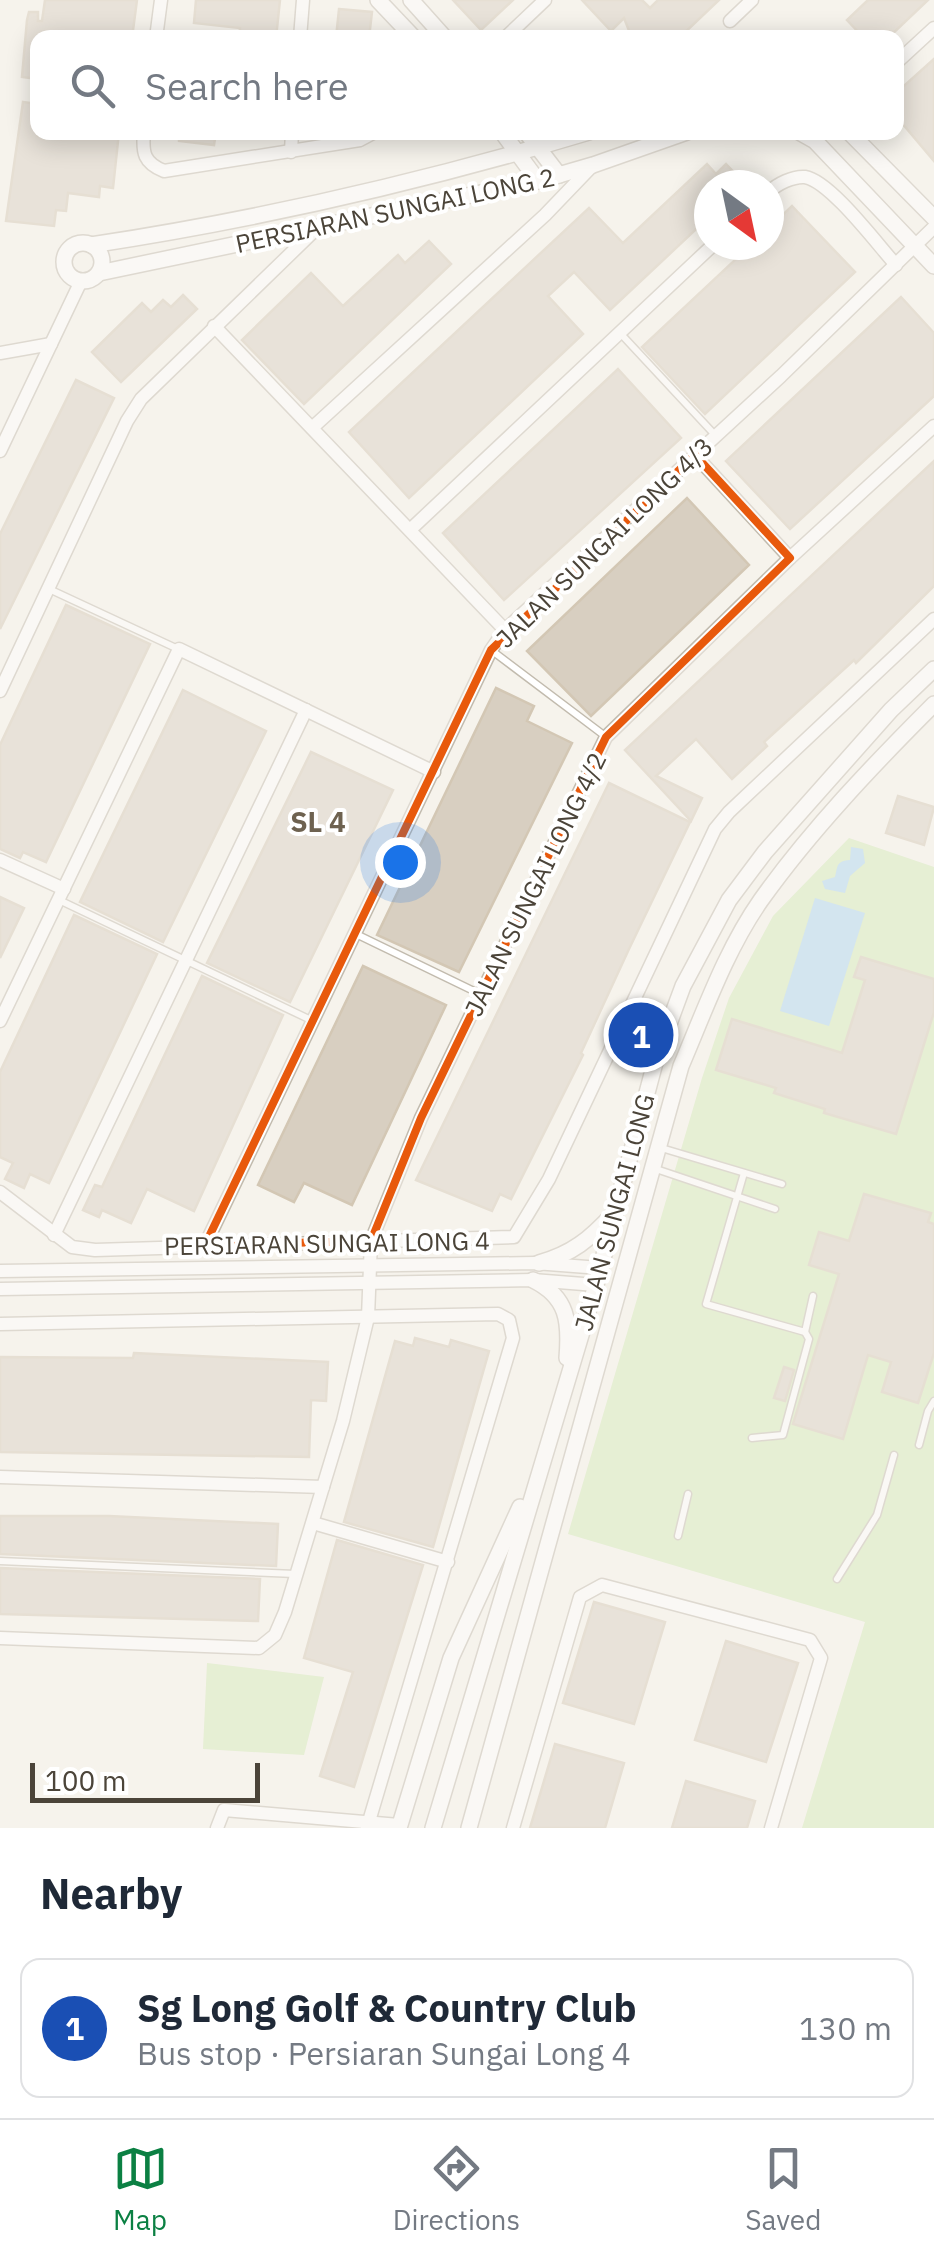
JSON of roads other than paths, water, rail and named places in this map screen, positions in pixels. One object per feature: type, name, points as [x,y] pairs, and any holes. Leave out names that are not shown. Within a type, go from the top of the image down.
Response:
[{"type":"street","points":[[157,30],[161,0]]},
{"type":"street","points":[[301,30],[303,0]]},
{"type":"street","points":[[378,0],[406,30]]},
{"type":"street","points":[[411,0],[438,30]]},
{"type":"street","points":[[513,30],[545,0]]},
{"type":"street","points":[[730,20],[752,0]]},
{"type":"street","points":[[904,56],[934,28]]},
{"type":"street","points":[[143,140],[142,152],[151,166],[164,172],[360,140]]},
{"type":"street","points":[[291,152],[292,140]]},
{"type":"street","points":[[487,162],[496,152],[498,140]]},
{"type":"street","points":[[508,140],[538,181]]},
{"type":"street","points":[[532,140],[558,175]]},
{"type":"street","name":"PERSIARAN SUNGAI LONG 2","points":[[92,245],[294,206],[487,162],[564,140]]},
{"type":"street","name":"PERSIARAN SUNGAI LONG 2","points":[[99,274],[538,181],[665,140]]},
{"type":"street","points":[[813,140],[934,266]]},
{"type":"street","points":[[857,140],[934,218]]},
{"type":"street","points":[[312,428],[545,215],[593,166]]},
{"type":"street","points":[[784,182],[802,176],[822,184],[896,265]]},
{"type":"street","points":[[294,206],[294,232]]},
{"type":"street","points":[[0,691],[127,421],[158,380],[317,228]]},
{"type":"street","name":"JALAN SUNGAI LONG 4/3","points":[[205,1245],[491,650],[506,630],[934,228]]},
{"type":"street","points":[[0,451],[81,282],[99,274],[102,258],[92,245],[74,246],[66,254],[66,272],[81,282]]},
{"type":"street","points":[[411,528],[697,260]]},
{"type":"street","points":[[214,326],[506,630]]},
{"type":"street","points":[[0,353],[51,344]]},
{"type":"street","name":"JALAN SUNGAI LONG 4/2","points":[[0,1638],[258,1648],[275,1635],[313,1523],[368,1317],[372,1241],[422,1118],[606,737],[790,558],[934,426]]},
{"type":"street","points":[[695,455],[790,558]]},
{"type":"street","name":"PERSIARAN SUNGAI LONG 4","points":[[0,1192],[72,1247],[95,1250],[505,1240],[520,1230],[549,1180],[715,829],[728,812],[934,619]]},
{"type":"street","points":[[0,1022],[178,649],[434,772]]},
{"type":"street","name":"JALAN SUNGAI LONG","points":[[433,1828],[565,1382],[602,1278],[614,1213],[656,1060],[684,986],[729,900],[766,852],[891,710],[934,669]]},
{"type":"street","name":"JALAN SUNGAI LONG","points":[[469,1828],[615,1309],[651,1156],[681,1066],[725,962],[761,901],[886,752],[934,704]]},
{"type":"street","points":[[54,1235],[306,710]]},
{"type":"street","points":[[0,860],[62,894]]},
{"type":"street","points":[[625,1172],[651,1156],[638,1127]]},
{"type":"street","points":[[539,1264],[566,1255],[588,1241],[614,1213]]},
{"type":"street","points":[[0,1271],[539,1264],[602,1278]]},
{"type":"street","points":[[0,1289],[602,1278],[626,1266]]},
{"type":"street","points":[[602,1278],[615,1309]]},
{"type":"street","points":[[534,1280],[553,1290],[564,1308],[568,1345],[565,1382]]},
{"type":"street","points":[[0,1324],[498,1314],[509,1320],[513,1338],[368,1825]]},
{"type":"street","points":[[217,1828],[224,1810],[399,1827],[451,1658],[543,1458]]},
{"type":"street","points":[[0,1476],[323,1487]]},
{"type":"street","points":[[313,1523],[448,1562]]},
{"type":"street","points":[[513,1828],[580,1598],[602,1584],[810,1640],[816,1648],[821,1658],[771,1828]]},
{"type":"lane","points":[[620,333],[716,436]]},
{"type":"lane","points":[[48,588],[178,649]]},
{"type":"lane","points":[[491,650],[606,737]]},
{"type":"lane","points":[[62,894],[185,960],[314,1021]]},
{"type":"lane","points":[[356,934],[481,994]]},
{"type":"lane","points":[[651,1156],[782,1184]]},
{"type":"lane","points":[[651,1156],[737,1197],[775,1209]]},
{"type":"lane","points":[[744,1173],[706,1304],[805,1332]]},
{"type":"lane","points":[[752,1438],[783,1434],[808,1340],[805,1332],[813,1296]]},
{"type":"lane","points":[[919,1444],[934,1401]]},
{"type":"lane","points":[[837,1579],[877,1514],[894,1455]]},
{"type":"lane","points":[[678,1536],[688,1494]]},
{"type":"lane","points":[[0,1561],[296,1574]]},
{"type":"water","points":[[851,847],[863,849],[865,863],[850,876],[845,893],[825,889],[822,881],[835,877],[840,863],[850,860]]},
{"type":"water","points":[[815,898],[865,913],[829,1026],[780,1011]]},
{"type":"place","name":"Sg Long Golf & Country Club","points":[[641,1035]]},
{"type":"district","name":"SL 4","points":[[318,821]]}]
